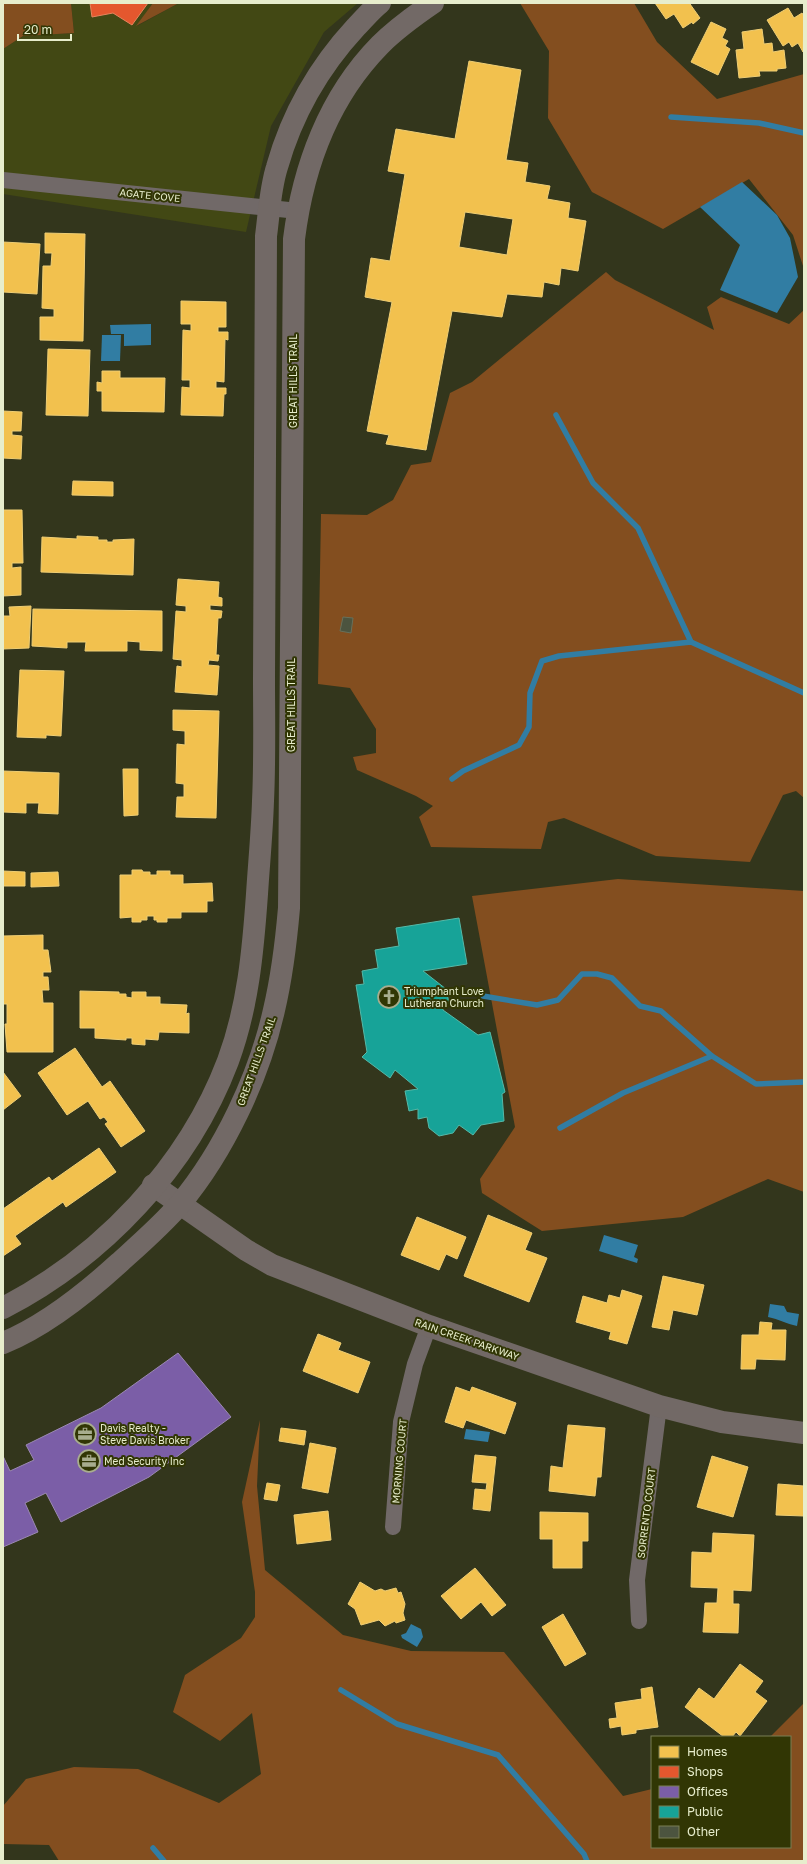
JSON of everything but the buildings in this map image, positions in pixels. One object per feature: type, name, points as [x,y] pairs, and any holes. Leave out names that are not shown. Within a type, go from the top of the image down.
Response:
[{"type":"street","points":[[3,1308],[39,1288],[72,1266],[99,1243],[153,1185],[180,1151],[204,1112],[227,1063],[243,1013],[252,960],[263,800],[266,236],[276,168],[293,119],[313,82],[345,38],[380,3]]},
{"type":"street","name":"GREAT HILLS TRAIL","points":[[3,1343],[46,1320],[72,1302],[139,1245],[179,1204],[209,1163],[236,1116],[258,1061],[274,1011],[285,946],[289,908],[294,239],[298,211],[307,170],[320,134],[354,75],[380,45],[404,23],[433,3]]},
{"type":"street","name":"AGATE COVE","points":[[3,180],[298,211]]},
{"type":"street","name":"RAIN CREEK PARKWAY","points":[[153,1185],[246,1250],[272,1265],[429,1326],[659,1406],[722,1422],[804,1433]]},
{"type":"street","name":"MORNING COURT","points":[[393,1527],[401,1422],[415,1364],[429,1326]]},
{"type":"street","name":"SORRENTO COURT","points":[[639,1621],[638,1580],[659,1406]]},
{"type":"shaded area","points":[[3,3],[71,3],[74,33],[23,36],[3,49]]},
{"type":"shaded area","points":[[71,3],[153,3],[137,26],[179,3],[358,3],[324,32],[271,126],[246,232],[3,194],[3,49],[23,36],[74,33]]},
{"type":"shaded area","points":[[153,3],[179,3],[136,26]]},
{"type":"shaded area","points":[[520,3],[634,3],[657,42],[717,99],[804,74],[804,269],[793,235],[749,179],[663,229],[592,192],[548,118],[549,51]]},
{"type":"shaded area","points":[[606,272],[615,280],[714,330],[707,307],[721,297],[789,324],[804,310],[804,798],[796,791],[783,795],[750,862],[656,856],[564,818],[548,822],[541,849],[431,847],[419,817],[433,806],[416,796],[357,770],[353,757],[376,753],[376,729],[350,688],[318,684],[321,514],[367,515],[393,500],[411,465],[431,462],[450,393],[472,382]]},
{"type":"shaded area","points":[[618,879],[804,891],[804,1192],[768,1179],[683,1217],[542,1231],[482,1193],[480,1179],[515,1127],[472,896]]},
{"type":"shaded area","points":[[260,1420],[257,1486],[265,1570],[343,1635],[411,1651],[504,1652],[623,1796],[651,1789],[651,1848],[791,1848],[791,1736],[771,1736],[804,1703],[804,1861],[59,1861],[49,1845],[3,1844],[3,1806],[26,1779],[74,1767],[138,1769],[219,1803],[261,1774],[252,1713],[220,1741],[173,1712],[185,1675],[241,1638],[255,1617],[255,1592],[242,1502]]},
{"type":"water","points":[[742,182],[777,215],[790,238],[798,277],[777,313],[720,290],[740,245],[700,207]]},
{"type":"water","points":[[151,324],[151,345],[124,346],[124,334],[111,334],[110,325]]},
{"type":"water","points":[[102,335],[121,335],[120,361],[101,361]]},
{"type":"water","points":[[604,1235],[638,1245],[634,1257],[638,1259],[637,1263],[599,1251]]},
{"type":"water","points":[[770,1304],[784,1306],[787,1312],[799,1314],[797,1326],[768,1317]]},
{"type":"water","points":[[466,1429],[490,1432],[488,1442],[464,1439]]},
{"type":"water","points":[[411,1624],[421,1629],[423,1637],[417,1647],[402,1638],[401,1635],[406,1633]]},
{"type":"waterway","points":[[671,117],[759,123],[804,133]]},
{"type":"waterway","points":[[556,415],[593,483],[638,528],[691,642]]},
{"type":"waterway","points":[[452,779],[463,771],[519,745],[529,727],[530,693],[542,661],[559,656],[691,642],[804,693]]},
{"type":"waterway","points":[[483,996],[537,1005],[558,1000],[582,974],[597,974],[612,978],[640,1006],[661,1011],[712,1056],[756,1084],[804,1082]]},
{"type":"waterway","points":[[560,1128],[623,1093],[712,1056]]},
{"type":"waterway","points":[[341,1690],[397,1724],[498,1755],[584,1854],[587,1861]]},
{"type":"waterway","points":[[153,1848],[164,1861]]},
{"type":"place","name":"Triumphant Love Lutheran Church","points":[[389,997]]},
{"type":"place","name":"Davis Realty - Steve Davis Broker","points":[[85,1434]]},
{"type":"place","name":"Med Security Inc","points":[[89,1461]]}]
